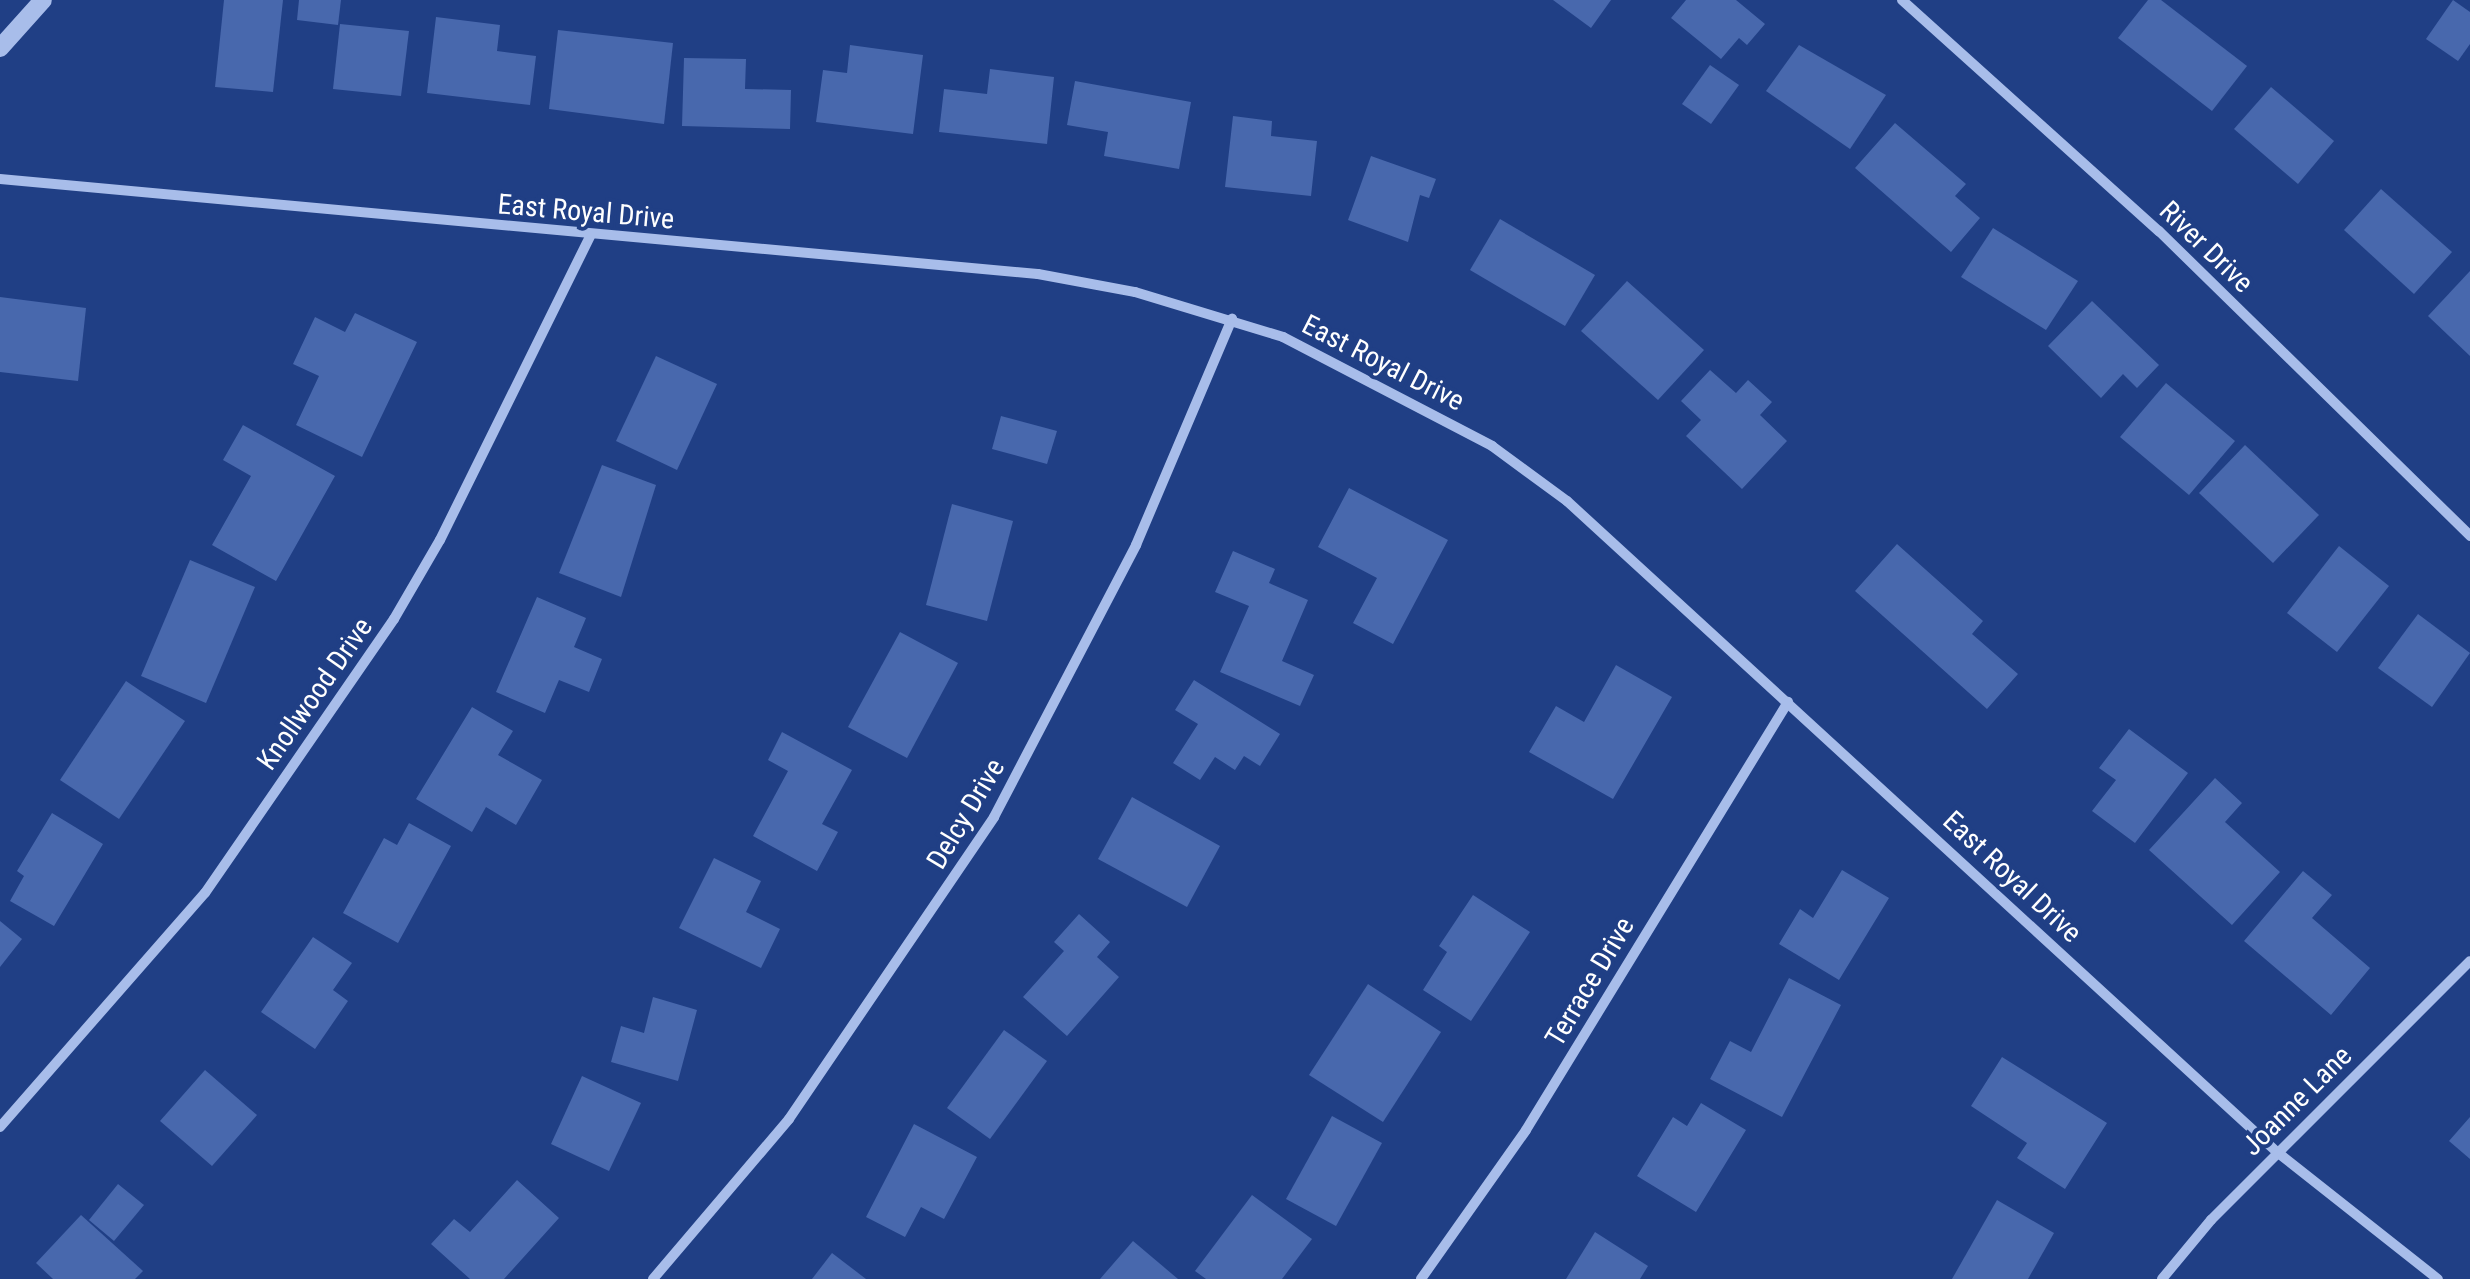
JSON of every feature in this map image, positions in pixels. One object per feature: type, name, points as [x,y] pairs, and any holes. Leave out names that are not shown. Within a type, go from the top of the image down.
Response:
[{"type":"street","points":[[0,48],[43,0]]},
{"type":"street","name":"River Drive","points":[[1902,0],[2159,231],[2470,536]]},
{"type":"street","name":"East Royal Drive","points":[[0,179],[1038,274],[1135,292],[1232,319],[1355,370],[1492,446],[1580,512],[2277,1152],[2438,1279]]},
{"type":"street","name":"Knollwood Drive","points":[[0,1127],[205,893],[394,618],[440,540],[590,236]]},
{"type":"street","name":"Delcy Drive","points":[[653,1279],[789,1119],[994,817],[1136,545],[1232,319]]},
{"type":"street","name":"Terrace Drive","points":[[1421,1279],[1526,1130],[1788,702]]},
{"type":"street","name":"Joanne Lane","points":[[2162,1279],[2277,1152],[2470,961]]},
{"type":"building","points":[[224,0],[283,0],[273,92],[215,87]]},
{"type":"building","points":[[299,0],[341,0],[338,25],[297,20]]},
{"type":"building","points":[[1553,0],[1611,0],[1591,28]]},
{"type":"building","points":[[1686,0],[1736,0],[1765,24],[1747,45],[1739,38],[1721,59],[1671,18]]},
{"type":"building","points":[[2148,0],[2161,0],[2247,66],[2212,111],[2118,38]]},
{"type":"building","points":[[2453,0],[2470,12],[2470,44],[2458,61],[2426,39]]},
{"type":"building","points":[[436,17],[500,25],[497,51],[536,56],[530,105],[427,93]]},
{"type":"building","points":[[340,24],[409,31],[401,96],[333,89]]},
{"type":"building","points":[[558,30],[673,43],[664,124],[549,109]]},
{"type":"building","points":[[850,45],[923,55],[913,134],[816,122],[823,70],[847,73]]},
{"type":"building","points":[[1799,45],[1886,95],[1850,149],[1766,91]]},
{"type":"building","points":[[684,58],[746,59],[745,89],[791,90],[790,129],[682,126]]},
{"type":"building","points":[[1710,65],[1739,85],[1711,124],[1682,104]]},
{"type":"building","points":[[990,69],[1054,77],[1047,144],[939,132],[944,89],[987,94]]},
{"type":"building","points":[[1075,81],[1191,102],[1179,169],[1104,156],[1108,132],[1067,125]]},
{"type":"building","points":[[2271,87],[2334,141],[2298,184],[2234,129]]},
{"type":"building","points":[[1233,116],[1272,121],[1271,136],[1317,141],[1311,196],[1225,187]]},
{"type":"building","points":[[1895,123],[1966,184],[1955,196],[1980,218],[1951,252],[1855,168]]},
{"type":"building","points":[[1371,156],[1436,179],[1429,198],[1420,195],[1408,242],[1348,220]]},
{"type":"building","points":[[2381,189],[2452,252],[2414,294],[2344,230]]},
{"type":"building","points":[[1500,219],[1595,275],[1565,326],[1470,270]]},
{"type":"building","points":[[1993,228],[2078,281],[2046,330],[1961,277]]},
{"type":"building","points":[[2470,271],[2470,356],[2428,316]]},
{"type":"building","points":[[1627,281],[1704,350],[1658,400],[1581,331]]},
{"type":"building","points":[[0,297],[86,308],[78,381],[0,372]]},
{"type":"building","points":[[2092,301],[2159,365],[2137,388],[2123,374],[2101,398],[2048,346]]},
{"type":"building","points":[[355,313],[417,342],[362,457],[296,425],[319,376],[293,364],[315,317],[345,332]]},
{"type":"building","points":[[656,356],[717,384],[677,470],[616,441]]},
{"type":"building","points":[[1710,370],[1736,393],[1748,380],[1772,402],[1760,415],[1787,441],[1742,489],[1686,436],[1701,420],[1681,401]]},
{"type":"building","points":[[2166,383],[2235,441],[2189,495],[2120,437]]},
{"type":"building","points":[[1001,416],[1057,431],[1047,464],[992,449]]},
{"type":"building","points":[[243,425],[335,476],[276,581],[212,545],[251,476],[223,460]]},
{"type":"building","points":[[2245,445],[2319,515],[2273,563],[2199,493]]},
{"type":"building","points":[[602,465],[656,485],[621,597],[559,573]]},
{"type":"building","points":[[1349,488],[1448,540],[1393,644],[1353,623],[1377,578],[1318,547]]},
{"type":"building","points":[[952,504],[1013,521],[987,621],[926,605]]},
{"type":"building","points":[[1897,544],[1983,621],[1972,634],[2018,674],[1987,709],[1855,591]]},
{"type":"building","points":[[2339,546],[2389,586],[2337,652],[2287,613]]},
{"type":"building","points":[[1233,551],[1275,569],[1269,583],[1308,600],[1282,661],[1314,675],[1300,706],[1220,672],[1249,606],[1215,592]]},
{"type":"building","points":[[190,560],[255,587],[206,703],[141,676]]},
{"type":"building","points":[[537,597],[586,618],[574,647],[602,659],[589,692],[559,680],[545,713],[496,692]]},
{"type":"building","points":[[2418,614],[2470,653],[2432,707],[2378,668]]},
{"type":"building","points":[[900,632],[958,663],[907,758],[848,727]]},
{"type":"building","points":[[1616,665],[1672,697],[1613,799],[1529,752],[1556,706],[1584,722]]},
{"type":"building","points":[[1194,680],[1280,734],[1260,766],[1244,756],[1235,770],[1215,757],[1200,780],[1173,763],[1198,724],[1175,710]]},
{"type":"building","points":[[126,681],[185,721],[119,819],[60,780]]},
{"type":"building","points":[[472,707],[513,731],[498,755],[542,780],[516,825],[486,807],[472,832],[416,799]]},
{"type":"building","points":[[2129,729],[2188,773],[2135,843],[2092,811],[2116,780],[2099,768]]},
{"type":"building","points":[[782,732],[852,770],[822,824],[838,832],[817,871],[753,836],[788,771],[768,760]]},
{"type":"building","points":[[2215,778],[2242,803],[2225,822],[2280,872],[2232,925],[2149,850]]},
{"type":"building","points":[[1132,797],[1220,846],[1187,907],[1098,859]]},
{"type":"building","points":[[52,813],[103,844],[54,926],[10,901],[24,876],[17,871]]},
{"type":"building","points":[[409,823],[451,846],[398,943],[343,913],[384,838],[397,845]]},
{"type":"building","points":[[714,858],[761,881],[746,912],[780,929],[761,968],[679,928]]},
{"type":"building","points":[[1842,870],[1889,898],[1839,980],[1779,944],[1800,909],[1813,918]]},
{"type":"building","points":[[2303,871],[2332,895],[2312,918],[2370,968],[2331,1015],[2244,941]]},
{"type":"building","points":[[1473,895],[1530,932],[1471,1021],[1423,990],[1447,952],[1439,946]]},
{"type":"building","points":[[1079,914],[1110,942],[1097,957],[1119,977],[1067,1036],[1023,997],[1064,951],[1054,942]]},
{"type":"building","points":[[0,921],[22,939],[0,967]]},
{"type":"building","points":[[313,937],[352,963],[333,990],[348,1001],[315,1049],[261,1012]]},
{"type":"building","points":[[1789,978],[1841,1005],[1782,1117],[1710,1079],[1730,1041],[1751,1052]]},
{"type":"building","points":[[1368,984],[1441,1032],[1383,1122],[1309,1075]]},
{"type":"building","points":[[653,997],[697,1010],[678,1081],[611,1062],[621,1026],[644,1033]]},
{"type":"building","points":[[1004,1030],[1047,1061],[990,1139],[947,1108]]},
{"type":"building","points":[[2002,1057],[2107,1123],[2065,1189],[2017,1158],[2027,1143],[1971,1106]]},
{"type":"building","points":[[205,1070],[257,1115],[212,1166],[160,1121]]},
{"type":"building","points":[[582,1076],[641,1103],[609,1171],[551,1144]]},
{"type":"building","points":[[1701,1103],[1746,1130],[1696,1212],[1637,1176],[1673,1117],[1687,1126]]},
{"type":"building","points":[[1332,1116],[1382,1143],[1336,1226],[1286,1199]]},
{"type":"building","points":[[2470,1117],[2470,1159],[2449,1141]]},
{"type":"building","points":[[914,1124],[977,1157],[944,1219],[921,1207],[905,1237],[866,1217]]},
{"type":"building","points":[[517,1180],[559,1218],[504,1279],[470,1279],[431,1244],[454,1219],[470,1232]]},
{"type":"building","points":[[118,1184],[144,1205],[114,1241],[89,1220]]},
{"type":"building","points":[[1252,1195],[1312,1239],[1282,1279],[1206,1279],[1195,1271]]},
{"type":"building","points":[[1997,1200],[2054,1233],[2028,1279],[1952,1279]]},
{"type":"building","points":[[81,1215],[143,1271],[135,1279],[53,1279],[36,1263]]},
{"type":"building","points":[[1595,1232],[1648,1266],[1640,1279],[1566,1279]]},
{"type":"building","points":[[1133,1241],[1178,1279],[1100,1279]]},
{"type":"building","points":[[832,1253],[866,1279],[812,1279]]}]
